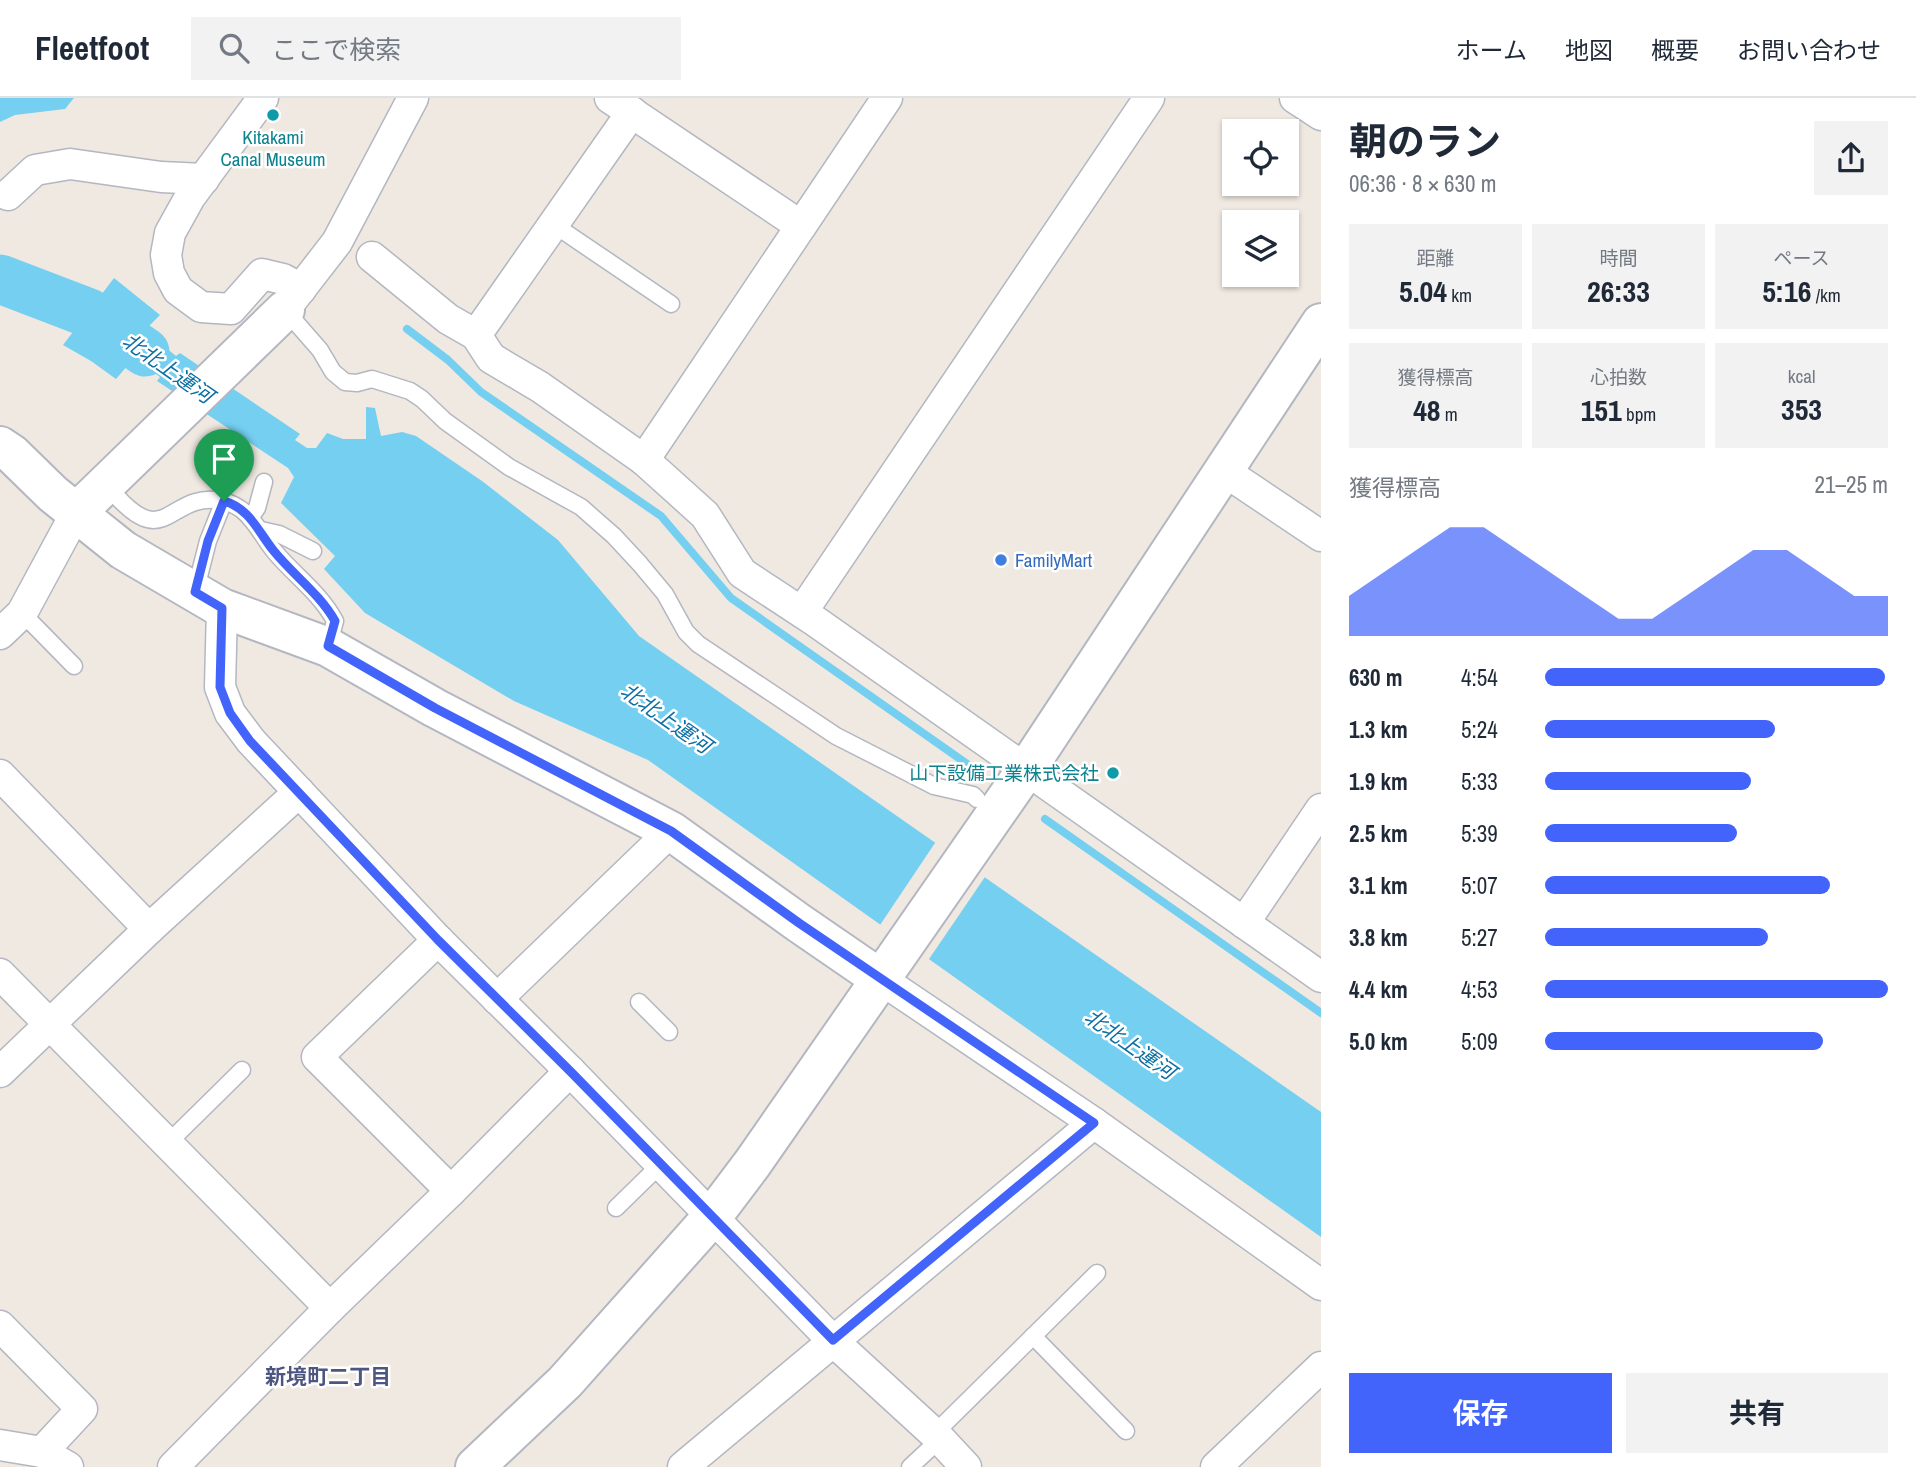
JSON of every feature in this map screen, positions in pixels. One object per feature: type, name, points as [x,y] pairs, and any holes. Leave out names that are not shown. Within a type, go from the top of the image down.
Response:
[{"type":"street","points":[[264,98],[190,197],[170,233],[166,255],[169,273],[178,290],[201,307],[231,309],[262,274],[283,279],[293,299]]},
{"type":"street","points":[[0,634],[11,605],[76,513],[293,299],[337,242],[413,98]]},
{"type":"street","points":[[644,460],[887,98]]},
{"type":"street","points":[[802,612],[1149,98]]},
{"type":"street","points":[[1296,98],[1321,115]]},
{"type":"street","points":[[476,335],[553,224],[621,105],[801,226]]},
{"type":"street","points":[[8,195],[35,170],[70,164],[161,177],[204,179]]},
{"type":"street","points":[[372,257],[448,319],[476,335],[491,358],[540,387],[644,460],[705,515],[742,573],[802,612],[1321,977]]},
{"type":"street","points":[[475,1467],[565,1382],[712,1217],[752,1164],[1026,771],[1321,324]]},
{"type":"street","points":[[0,446],[123,550],[208,600],[328,646],[435,708],[671,831],[799,923],[890,968],[1094,1123],[1321,1285]]},
{"type":"street","points":[[1224,471],[1321,536]]},
{"type":"street","points":[[208,600],[220,687],[230,713],[250,741],[438,940],[833,1340],[966,1467]]},
{"type":"street","points":[[0,775],[149,929]]},
{"type":"street","points":[[0,1072],[149,929],[299,792]]},
{"type":"street","points":[[1244,923],[1321,809]]},
{"type":"street","points":[[497,999],[671,831]]},
{"type":"street","points":[[438,940],[317,1057],[451,1191]]},
{"type":"street","points":[[0,974],[330,1308]]},
{"type":"street","points":[[173,1467],[570,1071]]},
{"type":"street","points":[[695,1464],[833,1340],[1094,1123]]},
{"type":"street","points":[[0,1326],[82,1409],[42,1452]]},
{"type":"street","points":[[1216,1467],[1321,1367]]},
{"type":"street","points":[[0,1445],[42,1452],[68,1467]]},
{"type":"lane","points":[[553,224],[671,304]]},
{"type":"lane","points":[[293,299],[333,372],[345,382],[357,383],[372,379],[410,391],[444,421],[509,467],[581,507],[614,536],[665,594],[685,632],[698,644],[836,736],[934,786],[972,795],[977,799]]},
{"type":"lane","points":[[255,524],[264,482]]},
{"type":"lane","points":[[106,484],[133,513],[145,518],[158,520],[205,499],[236,505],[255,524],[274,551],[325,603],[335,621],[328,646]]},
{"type":"lane","points":[[208,600],[208,541],[224,501]]},
{"type":"lane","points":[[255,524],[313,551]]},
{"type":"lane","points":[[11,605],[74,666]]},
{"type":"lane","points":[[639,1002],[669,1032]]},
{"type":"lane","points":[[167,1144],[242,1070]]},
{"type":"lane","points":[[615,1208],[661,1164]]},
{"type":"lane","points":[[910,1467],[1033,1336],[1097,1273]]},
{"type":"lane","points":[[1033,1336],[1126,1431]]},
{"type":"water","points":[[0,98],[74,98],[65,109],[15,115],[0,122]]},
{"type":"water","points":[[114,278],[160,315],[149,326],[150,335],[176,356],[180,353],[300,434],[295,440],[307,448],[316,448],[327,433],[343,439],[366,439],[366,407],[375,408],[381,436],[402,432],[416,436],[482,481],[558,540],[639,636],[1321,1112],[1321,1237],[648,760],[514,701],[365,613],[324,569],[335,556],[281,503],[294,477],[288,468],[157,381],[160,377],[134,358],[116,379],[63,345]]},
{"type":"pier","points":[[937,840],[987,874],[927,962],[878,928]]},
{"type":"waterway","name":"北北上運河","points":[[0,279],[89,313],[145,352]]},
{"type":"waterway","points":[[407,329],[448,360],[481,392],[661,516],[731,598],[980,773]]},
{"type":"waterway","points":[[1045,819],[1321,1013]]},
{"type":"place","name":"Kitakami Canal Museum","points":[[273,115]]},
{"type":"place","name":"FamilyMart","points":[[1001,560]]},
{"type":"place","name":"山下設備工業株式会社","points":[[1113,773]]},
{"type":"district","name":"新境町二丁目","points":[[328,1376]]},
{"type":"route","points":[[224,501],[236,505],[257,524],[274,551],[325,603],[335,621],[328,646],[435,708],[671,831],[799,923],[1094,1123],[833,1340],[438,940],[250,741],[230,713],[220,687],[222,608],[195,592],[208,541],[224,501]]}]
